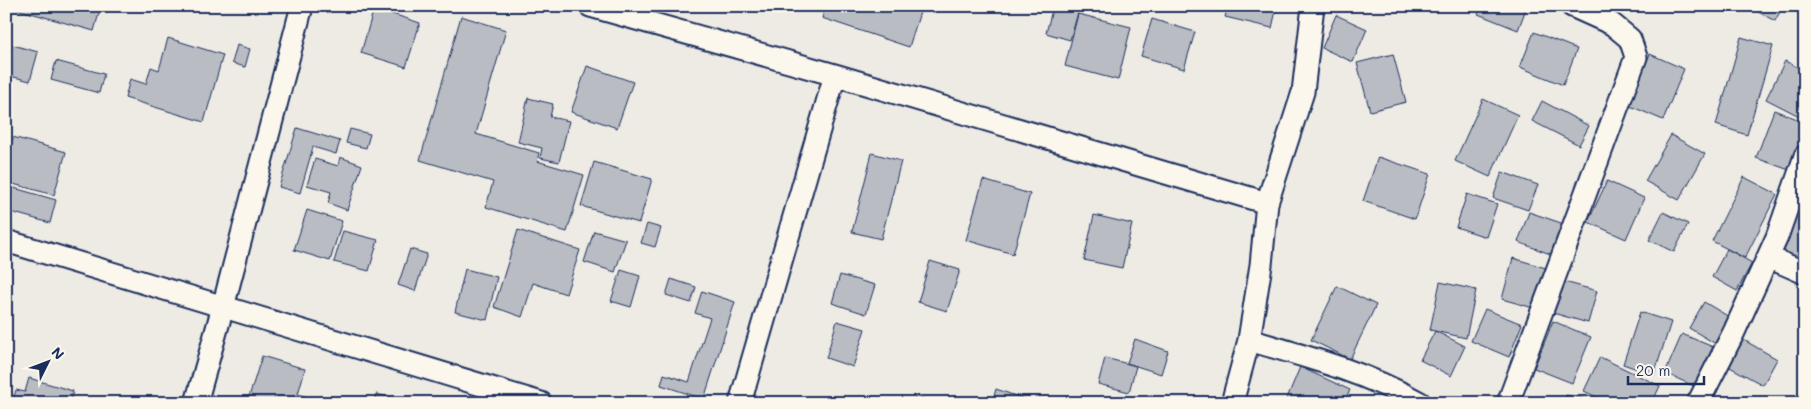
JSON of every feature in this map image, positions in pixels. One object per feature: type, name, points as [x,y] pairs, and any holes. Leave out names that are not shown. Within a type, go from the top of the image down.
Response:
[{"type":"street","points":[[196,403],[302,6]]},
{"type":"street","points":[[590,6],[835,75],[1267,203]]},
{"type":"street","points":[[1232,403],[1249,340],[1261,265],[1267,203],[1303,92],[1313,6]]},
{"type":"street","points":[[1508,403],[1636,57],[1630,39],[1612,24],[1572,6]]},
{"type":"street","points":[[740,403],[835,75]]},
{"type":"street","points":[[1698,403],[1734,332],[1777,237],[1805,156]]},
{"type":"street","points":[[6,240],[541,403]]},
{"type":"street","points":[[1768,257],[1805,273]]},
{"type":"street","points":[[1249,340],[1331,364],[1397,389],[1420,403]]},
{"type":"building","points":[[6,6],[101,6],[94,31]]},
{"type":"building","points":[[826,6],[922,6],[909,47],[822,18]]},
{"type":"building","points":[[1053,6],[1080,6],[1070,40],[1046,33]]},
{"type":"building","points":[[1228,6],[1277,6],[1272,28],[1225,17]]},
{"type":"building","points":[[1481,6],[1527,6],[1518,30],[1478,14]]},
{"type":"building","points":[[1747,6],[1783,6],[1775,21]]},
{"type":"building","points":[[374,8],[420,23],[406,67],[361,53]]},
{"type":"building","points":[[1078,14],[1131,27],[1118,80],[1065,66]]},
{"type":"building","points":[[1336,15],[1367,29],[1353,62],[1322,48]]},
{"type":"building","points":[[461,16],[506,30],[476,134],[539,153],[537,161],[584,175],[567,232],[486,207],[493,182],[420,160]]},
{"type":"building","points":[[1152,19],[1195,32],[1184,69],[1141,56]]},
{"type":"building","points":[[1534,32],[1577,49],[1563,85],[1520,67]]},
{"type":"building","points":[[1741,37],[1773,46],[1747,135],[1716,125]]},
{"type":"building","points":[[168,38],[223,55],[204,122],[125,98],[130,79],[146,84],[151,67],[159,70]]},
{"type":"building","points":[[9,44],[38,52],[30,81],[6,75],[6,54]]},
{"type":"building","points":[[237,45],[250,49],[245,67],[232,63]]},
{"type":"building","points":[[1393,54],[1406,102],[1370,111],[1357,63]]},
{"type":"building","points":[[1650,54],[1684,69],[1663,120],[1628,105]]},
{"type":"building","points":[[56,61],[104,74],[99,93],[51,80]]},
{"type":"building","points":[[1785,61],[1805,71],[1805,119],[1766,99]]},
{"type":"building","points":[[587,66],[633,82],[617,128],[571,112]]},
{"type":"building","points":[[528,98],[553,104],[550,117],[569,121],[559,162],[540,158],[542,148],[518,142]]},
{"type":"building","points":[[1483,99],[1518,115],[1490,177],[1455,161]]},
{"type":"building","points":[[1542,101],[1589,126],[1579,145],[1532,121]]},
{"type":"building","points":[[1774,110],[1805,122],[1805,137],[1792,171],[1756,158]]},
{"type":"building","points":[[297,128],[340,141],[336,154],[313,147],[300,193],[279,187]]},
{"type":"building","points":[[350,129],[370,134],[366,148],[346,143]]},
{"type":"building","points":[[1671,135],[1705,154],[1679,200],[1645,181]]},
{"type":"building","points":[[13,137],[66,152],[54,195],[6,182],[6,164]]},
{"type":"building","points":[[872,153],[901,161],[881,239],[852,232]]},
{"type":"building","points":[[340,157],[362,165],[347,210],[328,203],[331,192],[307,185],[315,159],[338,166]]},
{"type":"building","points":[[1378,157],[1430,174],[1415,219],[1363,201]]},
{"type":"building","points":[[594,162],[652,179],[639,223],[581,206]]},
{"type":"building","points":[[1502,172],[1538,185],[1528,210],[1493,198]]},
{"type":"building","points":[[1744,177],[1777,194],[1745,258],[1712,241]]},
{"type":"building","points":[[1805,178],[1805,261],[1779,253]]},
{"type":"building","points":[[983,180],[1030,194],[1013,254],[966,240]]},
{"type":"building","points":[[1607,181],[1644,198],[1626,239],[1588,222]]},
{"type":"building","points":[[14,188],[56,200],[50,223],[7,211]]},
{"type":"building","points":[[1467,194],[1497,204],[1486,237],[1456,227]]},
{"type":"building","points":[[307,210],[342,221],[330,261],[294,250]]},
{"type":"building","points":[[1529,212],[1564,224],[1553,255],[1518,242]]},
{"type":"building","points":[[1663,212],[1688,224],[1674,252],[1649,240]]},
{"type":"building","points":[[1094,215],[1132,224],[1122,268],[1084,260]]},
{"type":"building","points":[[647,224],[661,228],[655,247],[641,243]]},
{"type":"building","points":[[518,230],[580,250],[566,294],[533,283],[522,317],[494,307]]},
{"type":"building","points":[[343,231],[378,240],[369,271],[334,262]]},
{"type":"building","points":[[594,231],[626,240],[615,272],[584,262]]},
{"type":"building","points":[[410,249],[427,254],[415,291],[398,285]]},
{"type":"building","points":[[1727,249],[1752,263],[1737,291],[1712,277]]},
{"type":"building","points":[[1513,258],[1549,269],[1537,309],[1502,299]]},
{"type":"building","points":[[930,261],[960,270],[947,311],[918,302]]},
{"type":"building","points":[[465,269],[497,277],[487,320],[455,312]]},
{"type":"building","points":[[621,270],[640,276],[631,307],[611,301]]},
{"type":"building","points":[[840,275],[875,285],[866,314],[832,303]]},
{"type":"building","points":[[671,279],[696,287],[691,303],[666,295]]},
{"type":"building","points":[[1561,281],[1597,291],[1588,323],[1553,313]]},
{"type":"building","points":[[1440,282],[1476,290],[1466,338],[1430,330]]},
{"type":"building","points":[[1337,286],[1376,305],[1350,359],[1311,340]]},
{"type":"building","points":[[702,291],[735,302],[704,399],[661,385],[664,374],[689,382],[710,318],[695,313]]},
{"type":"building","points":[[1704,302],[1731,318],[1716,344],[1689,328]]},
{"type":"building","points":[[1485,309],[1522,324],[1509,357],[1471,341]]},
{"type":"building","points":[[1640,312],[1671,322],[1654,375],[1623,364]]},
{"type":"building","points":[[837,321],[865,329],[853,367],[826,358]]},
{"type":"building","points":[[1553,321],[1591,337],[1572,383],[1534,368]]},
{"type":"building","points":[[1435,331],[1465,346],[1451,376],[1420,360]]},
{"type":"building","points":[[1682,334],[1713,347],[1696,387],[1665,373]]},
{"type":"building","points":[[1135,339],[1168,351],[1161,374],[1127,363]]},
{"type":"building","points":[[1742,339],[1777,359],[1763,385],[1728,366]]},
{"type":"building","points":[[262,356],[305,369],[298,394],[314,399],[313,403],[247,403]]},
{"type":"building","points":[[1600,357],[1660,386],[1652,403],[1609,403],[1584,391]]},
{"type":"building","points":[[1105,358],[1136,366],[1129,392],[1098,384]]},
{"type":"building","points":[[1300,367],[1350,390],[1344,403],[1285,403]]},
{"type":"building","points":[[29,378],[73,391],[70,403],[12,403],[16,390],[25,392]]},
{"type":"building","points":[[996,389],[1030,401],[1030,403],[992,403]]},
{"type":"building","points":[[376,394],[415,403],[374,403]]},
{"type":"building","points":[[1566,395],[1604,402],[1604,403],[1565,403]]},
{"type":"building","points":[[915,396],[937,403],[913,403]]},
{"type":"building","points":[[872,397],[882,401],[882,403],[869,403]]}]
